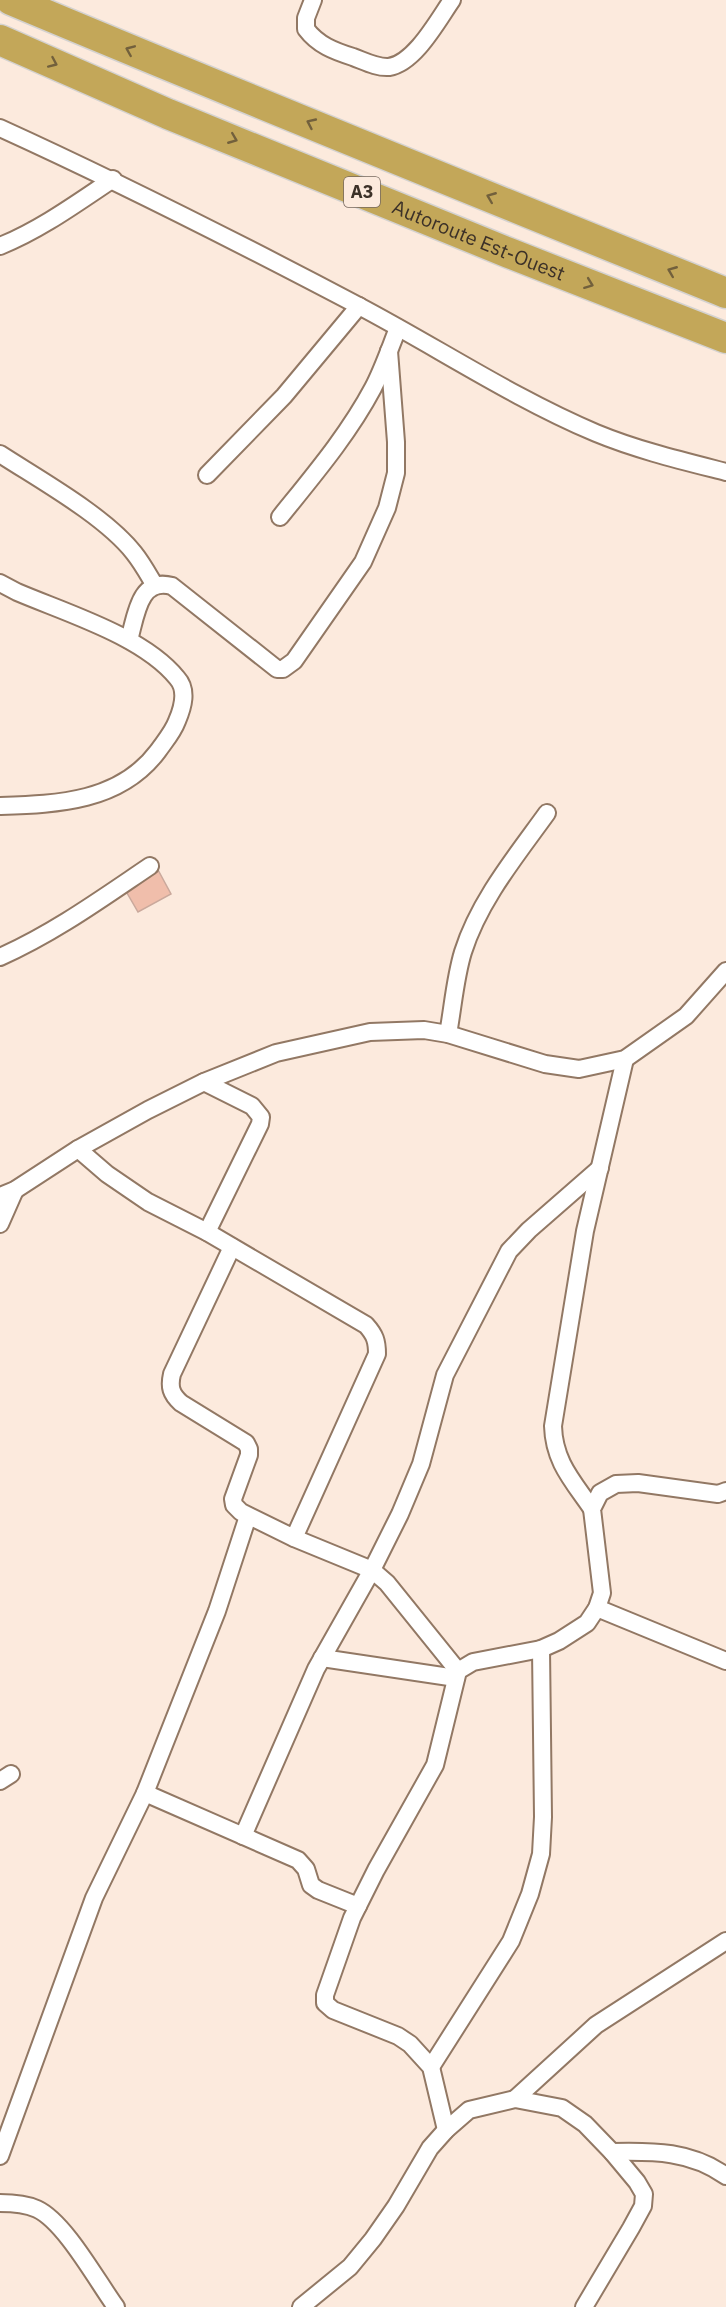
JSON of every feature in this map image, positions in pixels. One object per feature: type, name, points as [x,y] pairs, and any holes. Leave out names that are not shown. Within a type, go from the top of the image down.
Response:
[{"type":"highway","name":"A3","points":[[11,0],[295,116],[352,142],[726,293]]},
{"type":"highway","name":"Autoroute Est-Ouest","points":[[0,40],[159,110],[509,253],[726,338]]},
{"type":"street","points":[[313,0],[306,18],[306,29],[314,39],[331,49],[378,66],[388,67],[412,55],[452,0]]},
{"type":"street","points":[[0,128],[113,179],[359,306],[551,412],[598,434],[679,460],[726,472]]},
{"type":"street","points":[[0,246],[51,219],[113,179]]},
{"type":"street","points":[[207,475],[284,396],[359,306]]},
{"type":"street","points":[[280,517],[340,441],[374,386],[398,328]]},
{"type":"street","points":[[129,640],[139,605],[145,593],[154,584],[161,583],[171,586],[277,669],[283,669],[294,661],[363,562],[387,508],[396,472],[389,351]]},
{"type":"street","points":[[0,454],[105,525],[134,552],[154,584]]},
{"type":"street","points":[[0,583],[129,640],[163,664],[179,679],[184,691],[182,709],[173,731],[152,759],[125,783],[96,795],[60,802],[0,806]]},
{"type":"street","points":[[448,1034],[458,975],[468,940],[483,908],[507,867],[547,813]]},
{"type":"street","points":[[0,957],[32,943],[76,917],[150,866]]},
{"type":"street","points":[[0,1224],[8,1193],[78,1149],[204,1082],[276,1053],[370,1032],[424,1030],[448,1034],[545,1064],[579,1069],[625,1059],[686,1016],[726,971]]},
{"type":"street","points":[[446,2130],[431,2067],[410,2044],[398,2036],[333,2010],[325,2004],[325,1995],[358,1906],[435,1765],[457,1675],[473,1662],[541,1649],[559,1641],[587,1623],[597,1608],[602,1593],[592,1509],[562,1465],[553,1445],[553,1426],[585,1231],[625,1059]]},
{"type":"street","points":[[204,1082],[252,1106],[261,1117],[207,1232]]},
{"type":"street","points":[[78,1149],[107,1174],[148,1202],[207,1232],[366,1325],[374,1334],[377,1354],[294,1538]]},
{"type":"street","points":[[243,1836],[322,1658],[372,1570],[400,1514],[421,1464],[445,1375],[509,1251],[529,1230],[600,1167]]},
{"type":"street","points":[[232,1247],[172,1374],[170,1385],[173,1396],[246,1443],[249,1455],[233,1499],[234,1505],[248,1516],[294,1538],[372,1570],[387,1583],[457,1675]]},
{"type":"street","points":[[592,1509],[600,1493],[616,1485],[638,1483],[718,1494],[726,1491]]},
{"type":"street","points":[[0,2156],[94,1898],[145,1793],[218,1611],[248,1516]]},
{"type":"street","points":[[597,1608],[726,1661]]},
{"type":"street","points":[[431,2067],[511,1941],[530,1894],[541,1854],[543,1816],[541,1649]]},
{"type":"street","points":[[322,1658],[457,1675]]},
{"type":"street","points":[[145,1793],[298,1860],[306,1869],[311,1885],[358,1906]]},
{"type":"street","points":[[515,2099],[596,2025],[726,1941]]},
{"type":"street","points":[[301,2307],[350,2267],[374,2239],[430,2148],[446,2130],[469,2110],[515,2099],[562,2108],[585,2124],[612,2152],[644,2194],[643,2206],[584,2307]]},
{"type":"street","points":[[612,2152],[672,2152],[700,2161],[726,2176]]},
{"type":"street","points":[[0,2203],[36,2208],[52,2219],[116,2307]]},
{"type":"building","points":[[157,868],[171,894],[138,912],[123,886]]}]
